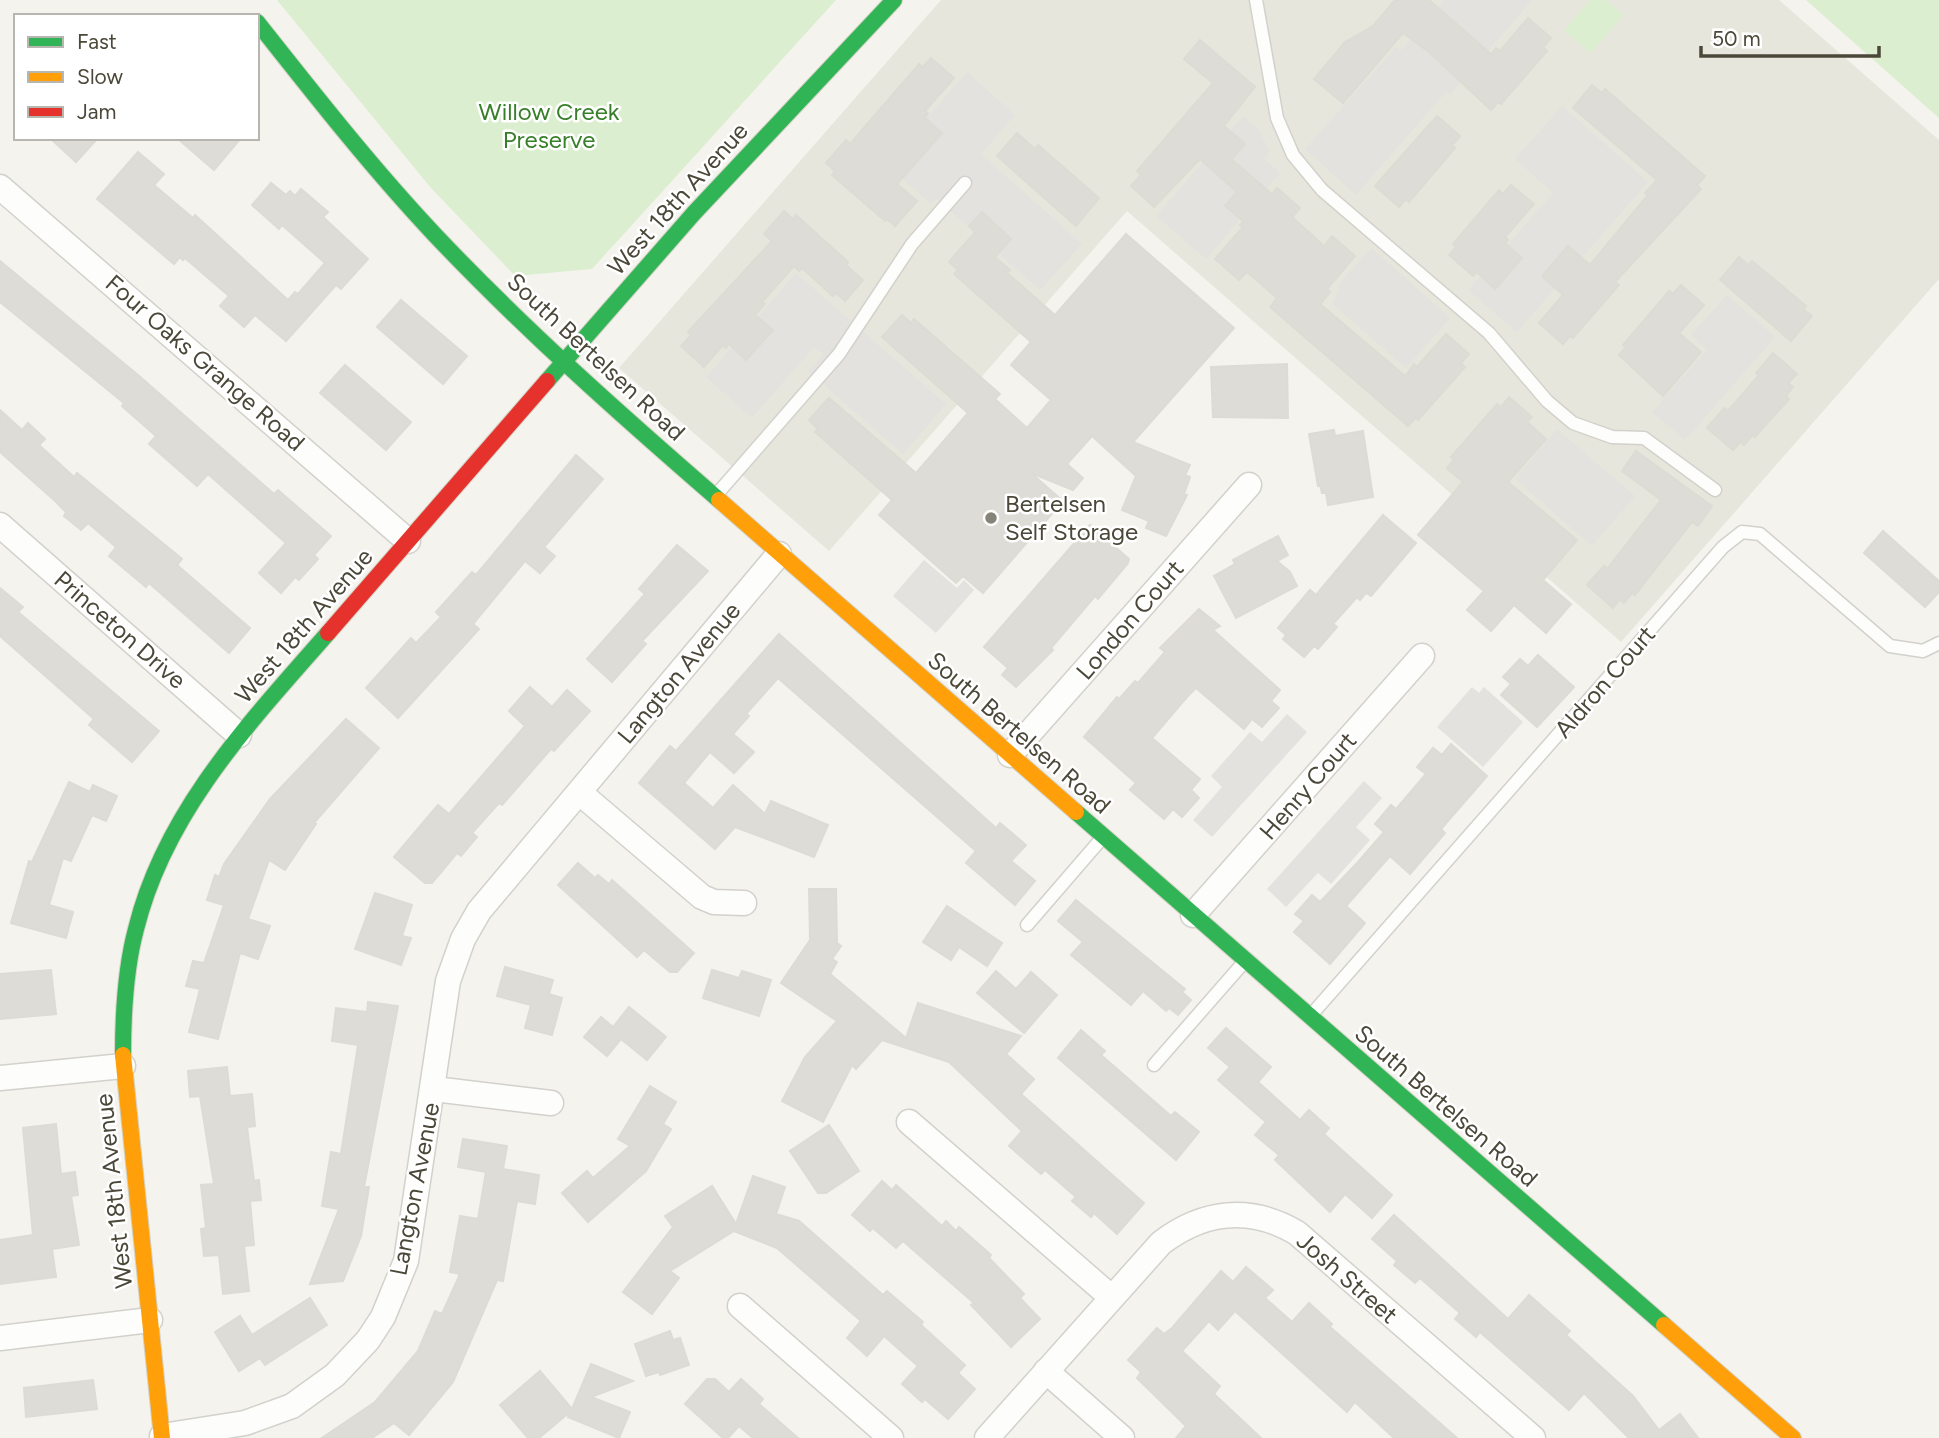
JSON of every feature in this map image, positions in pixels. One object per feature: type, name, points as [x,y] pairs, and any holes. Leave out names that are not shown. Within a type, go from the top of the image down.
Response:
[{"type":"main road","name":"West 18th Avenue","points":[[162,1437],[123,1066],[122,1010],[130,950],[141,907],[156,867],[190,803],[239,735],[694,213],[894,0]]},
{"type":"main road","name":"South Bertelsen Road","points":[[259,25],[338,124],[434,234],[563,364],[1793,1438]]},
{"type":"street","name":"Four Oaks Grange Road","points":[[0,187],[408,541]]},
{"type":"street","name":"London Court","points":[[1010,755],[1249,485]]},
{"type":"street","name":"Princeton Drive","points":[[0,525],[239,735]]},
{"type":"street","name":"Langton Avenue","points":[[162,1437],[244,1423],[292,1406],[335,1375],[368,1340],[383,1317],[406,1261],[449,981],[463,939],[480,911],[779,554]]},
{"type":"street","name":"Henry Court","points":[[1193,915],[1422,656]]},
{"type":"street","points":[[580,793],[702,897],[715,902],[744,902]]},
{"type":"street","points":[[0,1078],[123,1066]]},
{"type":"street","name":"Langton Avenue","points":[[434,1088],[551,1103]]},
{"type":"street","points":[[909,1122],[1111,1297]]},
{"type":"street","name":"Josh Street","points":[[987,1438],[1161,1243],[1180,1229],[1215,1216],[1260,1217],[1297,1233],[1532,1438]]},
{"type":"street","points":[[740,1306],[891,1438]]},
{"type":"street","points":[[0,1338],[150,1320]]},
{"type":"street","points":[[1046,1371],[1122,1438]]},
{"type":"lane","points":[[1256,0],[1277,118],[1293,155],[1314,183],[1489,333],[1548,401],[1573,423],[1612,438],[1644,438],[1715,490]]},
{"type":"lane","points":[[714,497],[839,354],[912,244],[965,183]]},
{"type":"lane","name":"Aldron Court","points":[[1310,1017],[1714,557],[1742,532],[1760,534],[1894,648],[1923,651],[1939,643]]},
{"type":"lane","points":[[1027,925],[1104,836]]},
{"type":"lane","points":[[1154,1065],[1246,961]]},
{"type":"shaded area","points":[[941,0],[1779,0],[1939,140],[1939,279],[1621,642],[1127,211],[829,551],[619,368]]},
{"type":"shaded area","points":[[1445,0],[1532,0],[1450,95],[1446,92],[1356,195],[1305,149],[1396,47],[1401,50]]},
{"type":"shaded area","points":[[967,72],[1015,115],[981,154],[1082,244],[1040,290],[936,198],[931,204],[886,164]]},
{"type":"shaded area","points":[[1562,106],[1648,182],[1517,332],[1468,290],[1553,193],[1515,159]]},
{"type":"shaded area","points":[[1243,116],[1258,129],[1270,152],[1264,159],[1280,173],[1206,259],[1156,216]]},
{"type":"shaded area","points":[[1371,248],[1450,318],[1406,368],[1333,304],[1341,282]]},
{"type":"shaded area","points":[[796,273],[946,404],[903,454],[808,371],[823,354],[814,347],[752,418],[706,377]]},
{"type":"shaded area","points":[[1727,295],[1775,337],[1685,440],[1652,412],[1707,350],[1691,335]]},
{"type":"shaded area","points":[[1557,429],[1635,496],[1592,546],[1515,479]]},
{"type":"shaded area","points":[[924,560],[957,588],[964,580],[974,590],[936,633],[893,596]]},
{"type":"shaded area","points":[[1472,687],[1479,693],[1484,687],[1523,722],[1483,767],[1437,727]]},
{"type":"shaded area","points":[[1287,714],[1307,732],[1212,837],[1193,820],[1222,787],[1211,776],[1250,732],[1262,742]]},
{"type":"shaded area","points":[[1364,781],[1382,798],[1356,827],[1370,840],[1331,884],[1318,873],[1286,907],[1267,889]]},
{"type":"green space","name":"Willow Creek Preserve","points":[[277,0],[836,0],[592,269],[526,275],[520,281],[431,188]]},
{"type":"green space","points":[[1590,0],[1606,0],[1624,15],[1591,53],[1564,31]]},
{"type":"green space","points":[[1806,0],[1939,0],[1939,118]]},
{"type":"building","points":[[1395,0],[1429,0],[1491,54],[1496,48],[1500,51],[1528,18],[1551,38],[1543,47],[1547,51],[1501,104],[1498,102],[1491,110],[1429,52],[1403,33],[1343,103],[1314,79],[1345,42],[1373,26]]},
{"type":"building","points":[[1200,40],[1255,87],[1224,126],[1245,144],[1231,159],[1272,194],[1277,188],[1300,208],[1292,217],[1324,246],[1332,236],[1355,256],[1327,289],[1330,292],[1320,304],[1405,376],[1414,364],[1417,367],[1446,334],[1469,354],[1461,363],[1465,367],[1418,420],[1416,417],[1408,426],[1270,307],[1277,298],[1247,272],[1239,280],[1215,259],[1243,227],[1240,225],[1243,221],[1225,206],[1237,192],[1200,159],[1154,207],[1131,186],[1141,175],[1137,171],[1213,83],[1184,59]]},
{"type":"building","points":[[931,58],[954,78],[925,111],[928,113],[925,118],[942,133],[897,184],[917,201],[895,226],[887,219],[885,221],[832,175],[835,171],[826,163],[846,140],[850,144],[919,64],[923,67]]},
{"type":"building","points":[[1592,85],[1602,93],[1605,89],[1705,176],[1697,185],[1701,189],[1615,282],[1619,285],[1573,338],[1570,336],[1563,344],[1539,323],[1563,295],[1542,276],[1568,246],[1590,265],[1648,195],[1645,193],[1657,180],[1573,108]]},
{"type":"building","points":[[1437,116],[1460,136],[1452,145],[1455,148],[1409,202],[1406,199],[1399,207],[1375,186]]},
{"type":"building","points":[[1017,133],[1035,149],[1038,145],[1099,198],[1076,226],[997,156]]},
{"type":"building","points":[[52,140],[96,140],[76,162]]},
{"type":"building","points":[[179,140],[239,140],[214,170]]},
{"type":"building","points":[[138,152],[164,174],[154,185],[193,218],[195,215],[288,300],[295,292],[298,294],[325,263],[282,225],[279,229],[252,205],[271,183],[286,195],[290,191],[295,196],[301,189],[328,212],[323,217],[368,259],[341,289],[336,285],[286,341],[255,315],[244,327],[220,306],[229,296],[185,258],[183,260],[180,257],[174,264],[97,199]]},
{"type":"building","points":[[1511,185],[1534,204],[1505,237],[1508,240],[1505,243],[1522,258],[1495,289],[1477,272],[1473,276],[1449,255],[1456,247],[1453,244],[1499,190],[1503,194]]},
{"type":"building","points":[[784,211],[793,219],[796,215],[848,262],[846,265],[863,280],[845,301],[836,293],[833,296],[802,268],[799,271],[794,266],[762,302],[765,304],[755,315],[773,330],[746,360],[729,344],[726,348],[723,345],[704,367],[681,346],[691,335],[688,332],[772,241],[764,234]]},
{"type":"building","points":[[982,212],[1011,239],[995,257],[1010,270],[1007,273],[1055,315],[1126,234],[1234,328],[1133,442],[1190,465],[1185,475],[1190,477],[1184,494],[1187,495],[1166,536],[1146,528],[1149,521],[1122,510],[1136,476],[1092,436],[1067,464],[1083,478],[1073,490],[1031,473],[1063,501],[983,593],[963,576],[956,583],[879,515],[892,500],[815,432],[818,429],[809,420],[829,398],[916,473],[968,413],[882,337],[902,315],[911,323],[914,319],[1000,394],[995,399],[1027,428],[1051,400],[1011,365],[1031,342],[954,274],[958,270],[949,262],[975,232],[969,226]]},
{"type":"building","points":[[1739,257],[1748,265],[1752,261],[1806,306],[1803,309],[1812,316],[1791,341],[1720,280]]},
{"type":"building","points":[[0,261],[138,375],[274,494],[278,490],[331,536],[314,555],[318,559],[299,580],[295,577],[281,593],[259,573],[286,543],[208,474],[197,486],[149,444],[156,436],[122,406],[124,403],[0,302]]},
{"type":"building","points":[[1681,285],[1704,305],[1679,333],[1701,352],[1663,396],[1619,355],[1626,347],[1623,345],[1669,291],[1673,294]]},
{"type":"building","points":[[401,300],[467,356],[443,384],[377,327]]},
{"type":"building","points":[[1773,353],[1797,374],[1788,383],[1793,387],[1786,396],[1789,399],[1755,437],[1753,435],[1744,445],[1740,442],[1733,450],[1707,428],[1724,408],[1728,411],[1759,375],[1756,373]]},
{"type":"building","points":[[1287,364],[1288,418],[1213,417],[1211,367]]},
{"type":"building","points":[[345,365],[411,422],[386,450],[320,393]]},
{"type":"building","points":[[1509,397],[1532,417],[1527,422],[1546,439],[1508,482],[1577,540],[1543,580],[1571,604],[1546,633],[1514,605],[1491,631],[1467,610],[1484,591],[1418,535],[1463,482],[1447,468],[1454,459],[1451,457],[1497,404],[1501,407]]},
{"type":"building","points":[[0,410],[22,430],[28,423],[45,439],[39,445],[74,477],[77,473],[182,559],[177,565],[250,628],[229,653],[149,583],[146,587],[109,556],[116,547],[88,523],[81,530],[64,516],[66,512],[54,500],[0,452]]},
{"type":"building","points":[[1334,430],[1335,436],[1363,431],[1373,497],[1328,505],[1326,493],[1322,493],[1320,485],[1318,486],[1309,434]]},
{"type":"building","points":[[1636,451],[1712,506],[1698,526],[1692,522],[1635,595],[1632,593],[1624,603],[1620,599],[1613,608],[1587,585],[1604,566],[1607,569],[1661,500],[1622,471]]},
{"type":"building","points":[[576,455],[603,479],[544,547],[555,556],[540,573],[525,561],[473,624],[479,629],[398,718],[366,688],[411,638],[416,643],[441,617],[436,612],[472,572],[476,575]]},
{"type":"building","points":[[1383,515],[1416,543],[1371,596],[1366,593],[1360,600],[1357,597],[1333,624],[1337,627],[1318,649],[1314,646],[1304,657],[1283,639],[1286,635],[1278,628],[1310,590],[1316,595]]},
{"type":"building","points":[[1090,525],[1129,559],[1128,563],[1098,599],[1095,596],[1051,648],[1053,650],[1016,687],[1002,675],[1008,668],[984,647]]},
{"type":"building","points":[[1883,531],[1939,581],[1939,592],[1925,607],[1864,553]]},
{"type":"building","points":[[1278,536],[1288,555],[1277,561],[1290,572],[1297,586],[1236,618],[1214,576],[1235,564],[1233,560]]},
{"type":"building","points":[[677,545],[708,571],[642,641],[646,644],[612,682],[587,659],[645,594],[639,589]]},
{"type":"building","points":[[0,588],[23,607],[18,612],[159,731],[132,762],[89,725],[94,719],[0,636]]},
{"type":"building","points":[[1199,609],[1220,626],[1213,630],[1280,690],[1271,701],[1279,708],[1262,727],[1252,719],[1244,729],[1196,688],[1152,738],[1200,779],[1191,790],[1199,798],[1182,817],[1173,809],[1164,819],[1130,790],[1136,783],[1084,737],[1117,697],[1119,699],[1135,681],[1138,683],[1165,652],[1160,648]]},
{"type":"building","points":[[779,634],[996,828],[1000,823],[1026,845],[1011,861],[1035,881],[1015,905],[966,863],[976,851],[778,678],[746,714],[749,716],[733,734],[754,752],[734,773],[710,752],[684,783],[713,808],[733,785],[765,814],[771,801],[828,825],[814,857],[735,827],[715,849],[639,783],[670,746],[676,751]]},
{"type":"building","points":[[1538,655],[1574,687],[1537,727],[1501,695],[1511,684],[1503,677],[1520,659],[1528,666]]},
{"type":"building","points":[[530,687],[552,707],[567,690],[590,711],[472,833],[477,837],[461,856],[457,853],[432,883],[425,883],[394,857],[438,805],[449,814],[525,726],[509,711]]},
{"type":"building","points":[[346,719],[379,748],[314,823],[316,824],[285,870],[269,860],[248,919],[270,926],[258,959],[240,953],[218,1039],[189,1032],[200,989],[186,986],[193,961],[204,963],[224,905],[207,900],[215,875],[219,877],[224,864],[270,799]]},
{"type":"building","points":[[1451,744],[1487,776],[1441,829],[1445,833],[1410,874],[1390,856],[1346,906],[1365,923],[1330,964],[1294,932],[1304,921],[1295,914],[1312,895],[1320,902],[1358,862],[1384,832],[1375,824],[1391,805],[1396,809],[1426,774],[1417,767],[1433,748],[1442,755]]},
{"type":"building","points":[[69,782],[90,792],[93,785],[117,796],[106,821],[92,815],[71,861],[63,858],[49,905],[73,912],[66,938],[11,923],[29,861],[32,862]]},
{"type":"building","points":[[578,863],[595,878],[598,875],[609,884],[612,880],[694,953],[677,972],[670,972],[644,950],[637,957],[558,885]]},
{"type":"building","points":[[809,889],[836,889],[837,943],[841,946],[832,959],[837,962],[830,974],[906,1038],[918,1003],[1021,1036],[1006,1054],[1034,1079],[1021,1094],[1144,1203],[1117,1234],[1094,1213],[1091,1217],[1072,1201],[1076,1197],[1045,1170],[1041,1174],[1009,1146],[1022,1131],[949,1062],[882,1040],[856,1069],[852,1065],[823,1122],[782,1101],[805,1057],[837,1021],[781,983],[810,940]]},
{"type":"building","points":[[375,893],[412,905],[402,936],[411,938],[401,965],[355,949]]},
{"type":"building","points":[[1076,900],[1185,989],[1182,992],[1191,1000],[1178,1015],[1169,1008],[1166,1011],[1143,991],[1131,1005],[1071,955],[1083,942],[1058,921]]},
{"type":"building","points":[[947,906],[1002,943],[987,966],[959,947],[951,960],[923,942]]},
{"type":"building","points":[[505,967],[553,980],[549,994],[562,998],[552,1035],[525,1028],[531,1005],[497,996]]},
{"type":"building","points":[[51,970],[56,1014],[0,1019],[0,974]]},
{"type":"building","points":[[712,970],[739,978],[742,971],[771,980],[759,1016],[703,998]]},
{"type":"building","points":[[996,971],[1016,989],[1031,972],[1057,995],[1024,1033],[977,993]]},
{"type":"building","points":[[368,1002],[398,1006],[364,1187],[369,1187],[361,1236],[343,1281],[310,1284],[339,1209],[322,1206],[331,1152],[341,1154],[358,1045],[332,1041],[336,1008],[367,1012]]},
{"type":"building","points":[[629,1007],[666,1037],[647,1060],[621,1039],[607,1056],[584,1037],[601,1017],[613,1027]]},
{"type":"building","points":[[1226,1028],[1271,1067],[1258,1082],[1300,1120],[1309,1110],[1329,1128],[1324,1134],[1392,1195],[1372,1218],[1345,1194],[1330,1212],[1275,1160],[1279,1155],[1255,1135],[1266,1122],[1218,1080],[1230,1067],[1208,1048]]},
{"type":"building","points":[[1081,1030],[1105,1051],[1101,1055],[1171,1116],[1175,1112],[1199,1132],[1176,1160],[1058,1058]]},
{"type":"building","points":[[227,1067],[230,1096],[252,1094],[255,1126],[247,1127],[254,1181],[259,1180],[261,1200],[250,1201],[254,1245],[244,1246],[249,1291],[223,1294],[219,1255],[204,1256],[201,1229],[206,1228],[201,1185],[214,1184],[200,1096],[190,1097],[188,1071]]},
{"type":"building","points":[[650,1086],[676,1102],[663,1124],[671,1129],[646,1171],[588,1222],[562,1193],[587,1171],[593,1178],[630,1146],[618,1139]]},
{"type":"building","points":[[56,1124],[61,1174],[75,1172],[78,1195],[71,1196],[79,1245],[52,1249],[56,1277],[0,1284],[0,1240],[33,1235],[23,1128]]},
{"type":"building","points":[[829,1125],[859,1171],[826,1193],[818,1193],[790,1151]]},
{"type":"building","points":[[463,1139],[507,1146],[503,1169],[539,1175],[535,1204],[517,1201],[503,1281],[497,1280],[453,1382],[409,1435],[394,1423],[372,1438],[322,1438],[375,1402],[418,1351],[435,1311],[442,1314],[460,1274],[450,1272],[460,1216],[478,1219],[486,1172],[458,1167]]},
{"type":"building","points":[[753,1176],[785,1187],[776,1214],[799,1221],[883,1295],[887,1291],[923,1322],[921,1325],[965,1365],[958,1373],[975,1389],[948,1419],[925,1399],[922,1402],[902,1384],[918,1366],[884,1336],[867,1356],[847,1338],[861,1321],[777,1248],[734,1231],[670,1271],[679,1278],[652,1314],[623,1292],[673,1227],[665,1216],[712,1186],[736,1224]]},
{"type":"building","points":[[882,1181],[892,1190],[896,1185],[942,1226],[946,1221],[956,1231],[959,1227],[991,1255],[989,1258],[1024,1294],[1020,1298],[1040,1319],[1011,1347],[971,1305],[974,1303],[903,1241],[896,1248],[873,1228],[870,1231],[852,1215]]},
{"type":"building","points":[[1394,1215],[1508,1319],[1529,1295],[1570,1331],[1566,1335],[1633,1396],[1659,1430],[1680,1414],[1698,1438],[1629,1438],[1584,1393],[1569,1410],[1480,1332],[1476,1337],[1455,1319],[1460,1313],[1420,1278],[1415,1283],[1394,1265],[1397,1261],[1372,1239]]},
{"type":"building","points":[[1246,1267],[1273,1290],[1265,1298],[1292,1322],[1309,1303],[1332,1324],[1330,1327],[1457,1438],[1394,1438],[1355,1402],[1347,1412],[1235,1311],[1218,1330],[1209,1321],[1182,1351],[1220,1386],[1214,1394],[1261,1438],[1176,1438],[1186,1426],[1137,1378],[1141,1372],[1128,1360],[1157,1328],[1164,1334],[1172,1328],[1221,1271],[1233,1282]]},
{"type":"building","points":[[310,1298],[327,1325],[265,1365],[260,1358],[239,1371],[215,1332],[240,1316],[252,1335]]},
{"type":"building","points":[[670,1331],[673,1340],[680,1338],[689,1365],[660,1375],[659,1372],[646,1376],[635,1344]]},
{"type":"building","points":[[591,1364],[633,1381],[591,1397],[630,1412],[619,1438],[568,1417],[571,1411],[539,1438],[528,1438],[500,1405],[540,1371],[572,1409]]},
{"type":"building","points":[[707,1379],[715,1379],[729,1392],[741,1379],[763,1399],[759,1404],[798,1438],[753,1438],[739,1426],[728,1438],[723,1438],[685,1404]]},
{"type":"building","points":[[93,1380],[97,1409],[26,1417],[24,1388]]},
{"type":"traffic: fast","points":[[547,381],[694,213],[894,0]]},
{"type":"traffic: fast","points":[[259,25],[366,157],[435,235],[574,371],[719,500]]},
{"type":"traffic: fast","points":[[123,1055],[125,992],[132,944],[149,886],[167,845],[189,807],[241,734],[328,633]]},
{"type":"traffic: fast","points":[[1076,812],[1664,1325]]},
{"type":"traffic: slow","points":[[719,500],[1076,812]]},
{"type":"traffic: slow","points":[[123,1055],[162,1438]]},
{"type":"traffic: slow","points":[[1664,1325],[1793,1438]]},
{"type":"traffic: jam","points":[[328,633],[547,381]]},
{"type":"place","name":"Bertelsen Self Storage","points":[[991,518]]}]
